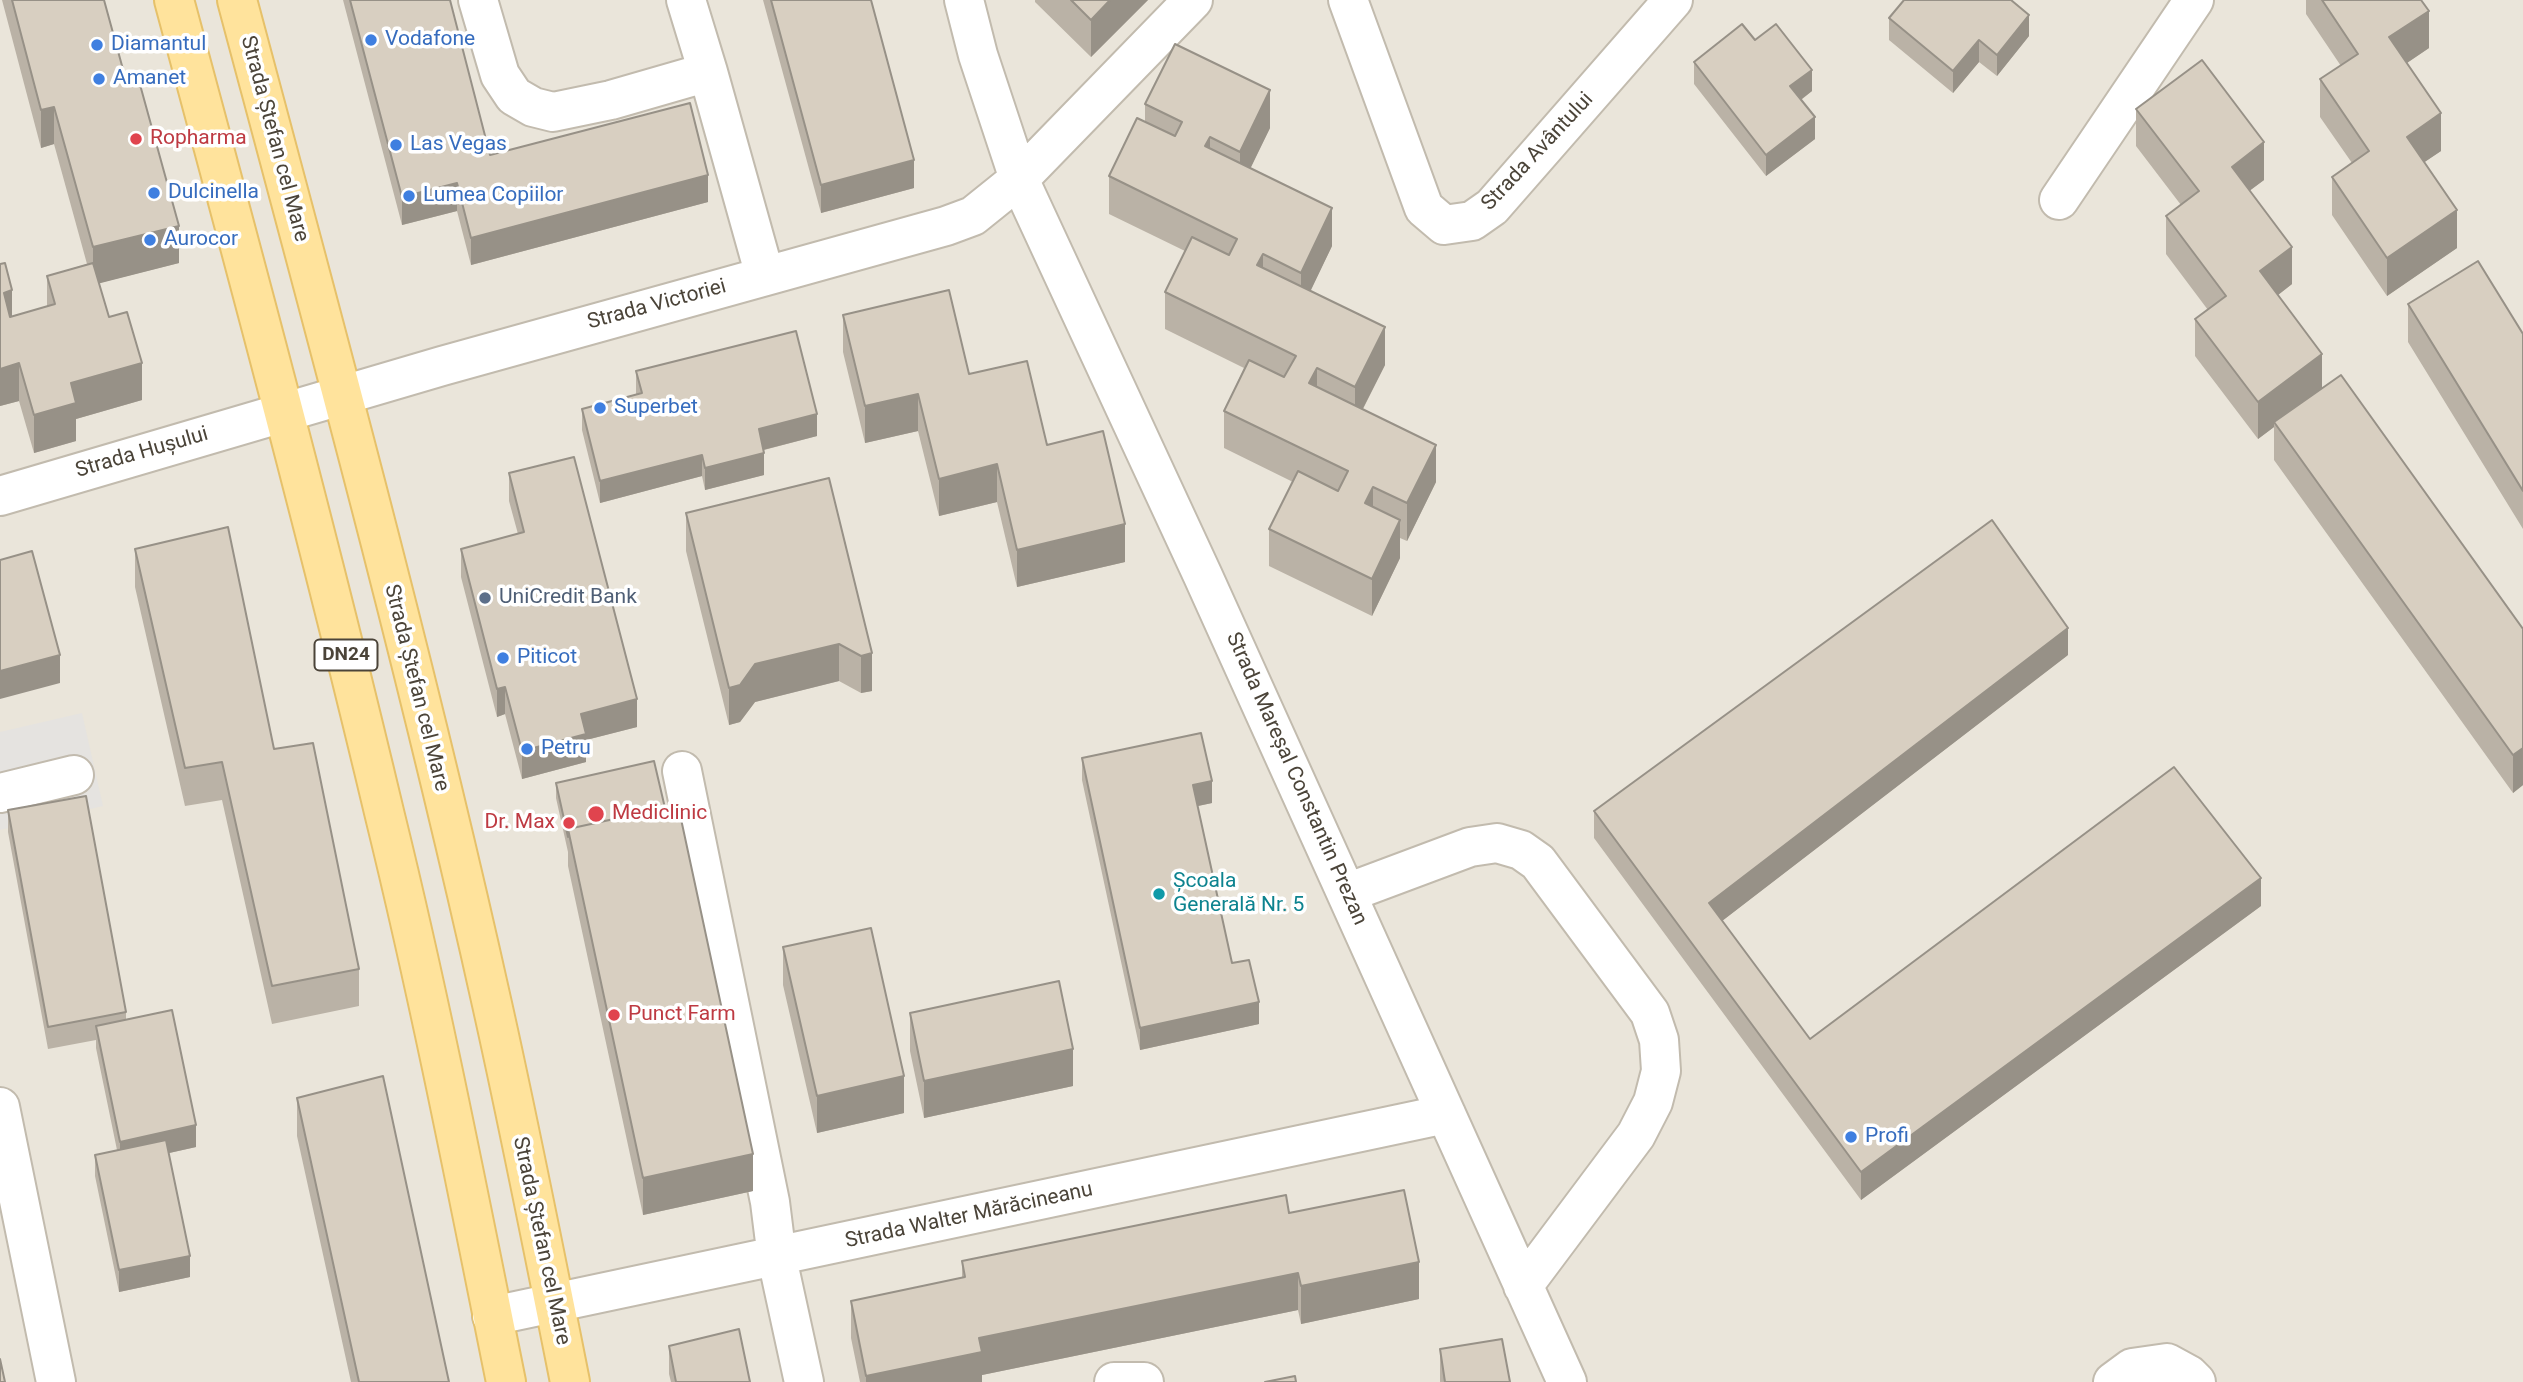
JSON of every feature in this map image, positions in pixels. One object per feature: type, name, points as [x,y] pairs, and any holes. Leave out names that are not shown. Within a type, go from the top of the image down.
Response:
[{"type":"main road","name":"DN24","points":[[174,0],[285,411],[389,832],[432,1023],[506,1382]]},
{"type":"main road","name":"Strada Ștefan cel Mare","points":[[237,0],[343,395],[444,798],[481,954],[570,1382]]},
{"type":"street","points":[[478,0],[500,75],[514,96],[533,107],[553,112],[611,100],[708,72]]},
{"type":"street","points":[[685,0],[765,276]]},
{"type":"street","name":"Strada Mareșal Constantin Prezan","points":[[964,0],[978,55],[1019,179],[1203,576],[1567,1382]]},
{"type":"street","points":[[1019,179],[1193,0]]},
{"type":"street","name":"Strada Avântului","points":[[1348,0],[1424,208],[1444,225],[1472,221],[1492,207],[1673,0]]},
{"type":"street","points":[[2059,200],[2194,0]]},
{"type":"street","name":"Strada Victoriei","points":[[285,411],[946,226],[973,216],[1019,179]]},
{"type":"street","name":"Strada Hușului","points":[[0,496],[285,411]]},
{"type":"street","points":[[682,771],[770,1202],[777,1258],[804,1382]]},
{"type":"street","points":[[0,793],[74,775]]},
{"type":"street","points":[[1347,893],[1470,847],[1497,843],[1521,850],[1538,863],[1650,1013],[1659,1040],[1661,1070],[1653,1101],[1636,1135],[1523,1286]]},
{"type":"street","points":[[0,1107],[56,1382]]},
{"type":"street","name":"Strada Walter Mărăcineanu","points":[[492,1316],[777,1258],[1446,1114]]},
{"type":"street","points":[[2113,1382],[2132,1368],[2167,1363],[2196,1382]]},
{"type":"street","points":[[1114,1382],[1144,1382]]},
{"type":"shaded area","points":[[0,0],[2523,0],[2523,1382],[0,1382]]},
{"type":"shaded area","points":[[82,713],[103,806],[0,830],[0,732]]},
{"type":"building","points":[[12,0],[104,0],[127,84],[139,81],[179,226],[93,247],[54,107],[41,110]]},
{"type":"building","points":[[350,0],[450,0],[490,155],[690,103],[708,175],[471,238],[457,183],[402,197]]},
{"type":"building","points":[[771,0],[871,0],[914,160],[821,185]]},
{"type":"building","points":[[1071,0],[1110,0],[1091,20]]},
{"type":"building","points":[[1904,0],[2011,0],[2029,15],[1997,55],[1979,40],[1953,71],[1889,18]]},
{"type":"building","points":[[2322,0],[2421,0],[2429,11],[2389,37],[2441,113],[2407,137],[2457,210],[2387,258],[2332,177],[2369,151],[2320,79],[2358,54]]},
{"type":"building","points":[[1742,24],[1755,40],[1776,24],[1812,70],[1790,86],[1815,117],[1766,155],[1694,62]]},
{"type":"building","points":[[1175,44],[1270,90],[1240,152],[1210,137],[1205,146],[1332,208],[1301,273],[1263,254],[1257,265],[1385,327],[1355,387],[1317,368],[1309,383],[1436,445],[1407,503],[1373,487],[1365,503],[1400,520],[1372,579],[1269,529],[1298,471],[1338,491],[1348,471],[1224,411],[1249,360],[1284,377],[1296,356],[1165,292],[1192,237],[1229,255],[1237,239],[1109,176],[1137,118],[1175,136],[1182,122],[1145,104]]},
{"type":"building","points":[[2202,60],[2264,142],[2232,167],[2292,247],[2260,271],[2322,354],[2258,402],[2195,319],[2226,296],[2166,216],[2199,191],[2136,109]]},
{"type":"building","points":[[2478,261],[2523,334],[2523,491],[2408,304]]},
{"type":"building","points":[[5,263],[12,290],[4,293],[10,317],[55,304],[47,276],[93,263],[109,317],[127,312],[142,363],[71,383],[76,403],[34,415],[19,363],[0,369],[0,264]]},
{"type":"building","points":[[949,290],[969,374],[1027,361],[1047,445],[1103,431],[1125,524],[1017,550],[997,464],[939,479],[918,394],[865,406],[843,315]]},
{"type":"building","points":[[796,331],[817,414],[759,429],[764,453],[705,468],[702,455],[600,481],[582,409],[642,393],[636,371]]},
{"type":"building","points":[[2341,375],[2523,629],[2523,748],[2513,755],[2274,422]]},
{"type":"building","points":[[574,457],[637,699],[581,714],[586,734],[522,751],[505,687],[497,689],[461,549],[524,532],[509,473]]},
{"type":"building","points":[[829,478],[872,653],[861,656],[839,644],[755,664],[740,685],[729,688],[686,513]]},
{"type":"building","points":[[1992,520],[2068,628],[1709,903],[1810,1039],[2174,767],[2261,878],[1861,1172],[1594,811]]},
{"type":"building","points":[[228,527],[274,749],[313,743],[359,969],[272,986],[222,762],[185,768],[135,549]]},
{"type":"building","points":[[32,551],[60,655],[0,671],[0,560]]},
{"type":"building","name":"Școala Generală Nr. 5","points":[[1201,733],[1212,781],[1193,785],[1232,963],[1249,960],[1259,1002],[1140,1028],[1082,758]]},
{"type":"building","points":[[654,761],[665,808],[568,829],[568,837],[556,783]]},
{"type":"building","points":[[86,796],[126,1012],[48,1027],[8,810]]},
{"type":"building","points":[[678,805],[753,1154],[643,1178],[568,829]]},
{"type":"building","points":[[871,928],[904,1076],[817,1096],[783,947]]},
{"type":"building","points":[[1059,981],[1073,1049],[924,1081],[910,1013]]},
{"type":"building","points":[[172,1010],[196,1125],[120,1142],[96,1026]]},
{"type":"building","points":[[383,1076],[449,1382],[359,1382],[297,1098]]},
{"type":"building","points":[[166,1140],[190,1256],[119,1270],[95,1155]]},
{"type":"building","points":[[1404,1190],[1419,1262],[1301,1286],[1298,1273],[979,1338],[982,1352],[866,1376],[851,1301],[965,1277],[962,1261],[1286,1195],[1289,1213]]},
{"type":"building","points":[[739,1329],[750,1382],[676,1382],[669,1346]]},
{"type":"building","points":[[1502,1339],[1510,1382],[1445,1382],[1440,1349]]},
{"type":"building","points":[[0,1359],[5,1382],[0,1382]]},
{"type":"building","points":[[1295,1376],[1296,1382],[1265,1382]]},
{"type":"place","name":"Vodafone","points":[[371,40]]},
{"type":"place","name":"Diamantul","points":[[97,45]]},
{"type":"place","name":"Amanet","points":[[99,79]]},
{"type":"place","name":"Ropharma","points":[[136,139]]},
{"type":"place","name":"Las Vegas","points":[[396,145]]},
{"type":"place","name":"Dulcinella","points":[[154,193]]},
{"type":"place","name":"Lumea Copiilor","points":[[409,196]]},
{"type":"place","name":"Aurocor","points":[[150,240]]},
{"type":"place","name":"Superbet","points":[[600,408]]},
{"type":"place","name":"UniCredit Bank","points":[[485,598]]},
{"type":"place","name":"Piticot","points":[[503,658]]},
{"type":"place","name":"Petru","points":[[527,749]]},
{"type":"place","name":"Mediclinic","points":[[596,814]]},
{"type":"place","name":"Dr. Max","points":[[569,823]]},
{"type":"place","name":"Școala Generală Nr. 5","points":[[1159,894]]},
{"type":"place","name":"Punct Farm","points":[[614,1015]]},
{"type":"place","name":"Profi","points":[[1851,1137]]}]
